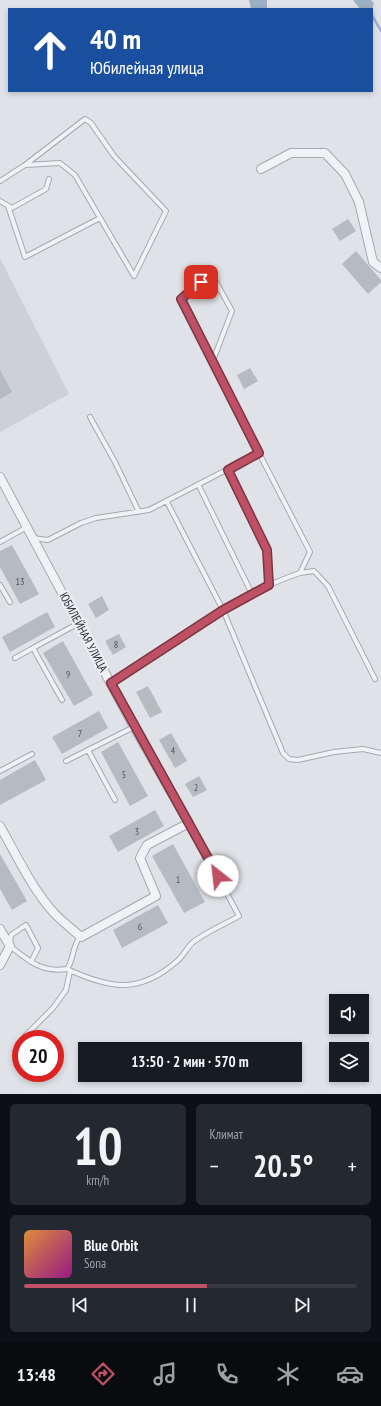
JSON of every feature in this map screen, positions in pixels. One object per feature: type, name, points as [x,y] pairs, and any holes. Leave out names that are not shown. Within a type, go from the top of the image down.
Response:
[{"type":"street","points":[[261,169],[292,153],[325,153],[345,174],[359,202],[374,262],[381,268]]},
{"type":"street","name":"ЮБИЛЕЙНАЯ УЛИЦА","points":[[0,477],[134,727],[189,823]]},
{"type":"street","points":[[0,826],[34,886],[56,915],[81,937],[156,896],[140,858],[147,845],[189,823]]},
{"type":"street","points":[[0,929],[10,946],[0,965]]},
{"type":"lane","points":[[0,181],[25,165],[85,119],[91,123],[114,156],[166,211],[134,276],[74,176],[60,163],[25,165]]},
{"type":"lane","points":[[0,201],[12,208],[46,189],[49,179]]},
{"type":"lane","points":[[8,206],[26,257],[100,218]]},
{"type":"lane","points":[[212,362],[232,311],[215,280],[201,282],[181,299],[212,362],[238,408],[259,453],[310,552],[300,573]]},
{"type":"lane","points":[[90,417],[116,462],[139,512]]},
{"type":"lane","points":[[33,538],[48,540],[81,523],[96,518],[149,510],[199,486],[259,453]]},
{"type":"lane","points":[[228,470],[267,550],[269,585]]},
{"type":"lane","points":[[199,486],[252,594]]},
{"type":"lane","points":[[167,502],[223,610],[283,753],[289,759],[298,760],[334,752],[363,749],[381,753]]},
{"type":"lane","points":[[0,542],[27,527]]},
{"type":"lane","points":[[111,683],[223,610],[252,594],[269,585],[300,573],[314,571],[328,586],[375,679]]},
{"type":"lane","points":[[0,585],[10,602]]},
{"type":"lane","points":[[15,658],[79,623]]},
{"type":"lane","points":[[33,648],[62,700]]},
{"type":"lane","points":[[66,762],[134,727]]},
{"type":"lane","points":[[88,750],[115,800]]},
{"type":"lane","points":[[0,771],[32,754]]},
{"type":"lane","points":[[31,962],[38,948],[26,925],[11,935],[10,946],[31,962],[50,970],[68,970],[95,982],[123,986],[151,979],[177,962],[192,943],[240,916],[189,823]]},
{"type":"lane","points":[[31,1030],[53,1008],[66,990],[68,970],[76,942],[81,937]]},
{"type":"shaded area","points":[[0,258],[69,394],[0,432]]},
{"type":"water","points":[[249,0],[267,0],[267,8],[251,8]]},
{"type":"water","points":[[353,0],[371,0],[374,3],[373,8],[359,8]]},
{"type":"building","points":[[348,219],[356,231],[340,241],[332,229]]},
{"type":"building","points":[[356,251],[381,280],[381,282],[368,294],[342,264]]},
{"type":"building","points":[[250,368],[258,381],[244,389],[237,375]]},
{"type":"building","points":[[0,370],[12,392],[0,399]]},
{"type":"building","points":[[12,545],[39,594],[20,604],[0,567],[0,551]]},
{"type":"building","points":[[102,596],[109,610],[96,618],[88,604]]},
{"type":"building","points":[[47,612],[55,627],[10,652],[2,637]]},
{"type":"building","points":[[119,634],[126,647],[113,655],[105,641]]},
{"type":"building","points":[[63,641],[93,695],[74,706],[43,653]]},
{"type":"building","points":[[148,686],[162,712],[150,718],[136,692]]},
{"type":"building","points":[[99,711],[108,728],[62,754],[52,737]]},
{"type":"building","points":[[171,733],[187,761],[175,768],[159,740]]},
{"type":"building","points":[[118,742],[148,796],[130,806],[101,752]]},
{"type":"building","points":[[35,760],[46,780],[0,805],[0,780]]},
{"type":"building","points":[[199,776],[207,790],[193,797],[185,784]]},
{"type":"building","points":[[155,810],[164,826],[118,852],[109,836]]},
{"type":"building","points":[[173,844],[205,902],[184,913],[152,856]]},
{"type":"building","points":[[0,854],[27,901],[12,910],[0,889]]},
{"type":"building","points":[[158,905],[168,923],[122,948],[113,930]]},
{"type":"waterway","points":[[373,17],[381,31]]},
{"type":"route","points":[[201,282],[181,299],[212,362],[238,408],[259,453],[228,470],[267,550],[269,585],[223,610],[111,683],[134,727],[218,876]]}]
